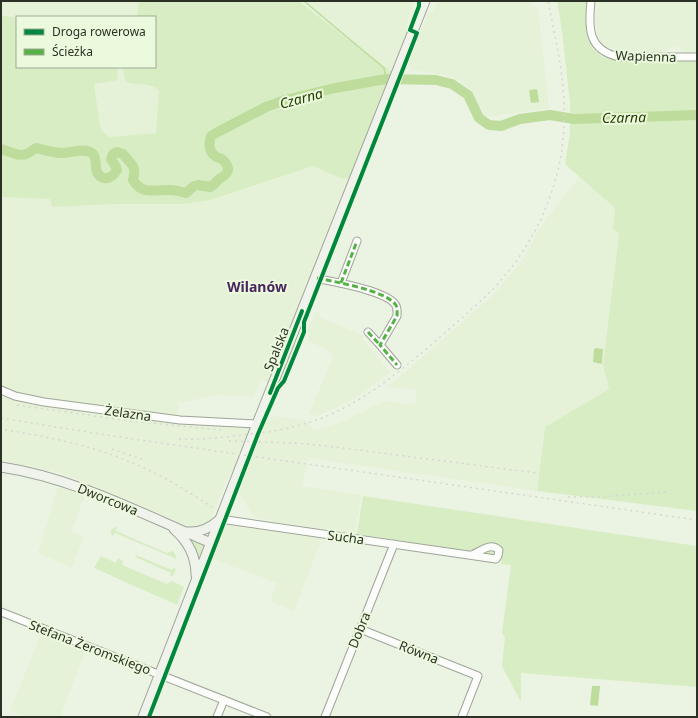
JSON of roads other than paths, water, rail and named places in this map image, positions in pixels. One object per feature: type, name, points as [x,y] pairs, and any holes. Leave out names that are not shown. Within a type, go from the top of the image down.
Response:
[{"type":"street","name":"Spalska","points":[[143,717],[256,424],[400,67],[425,1]]},
{"type":"street","name":"Wapienna","points":[[591,1],[590,23],[592,37],[599,47],[608,54],[620,57],[697,57]]},
{"type":"street","points":[[341,283],[357,241]]},
{"type":"street","points":[[315,278],[366,289],[394,303],[398,310],[397,316],[380,345]]},
{"type":"street","points":[[368,332],[397,365]]},
{"type":"street","name":"Żelazna","points":[[1,390],[15,396],[44,402],[180,420],[256,424]]},
{"type":"street","name":"Dworcowa","points":[[1,467],[54,479],[82,488],[211,543]]},
{"type":"street","points":[[183,531],[202,531],[212,527],[220,519]]},
{"type":"street","name":"Sucha","points":[[220,519],[472,555]]},
{"type":"street","points":[[168,524],[190,548],[196,563],[196,581]]},
{"type":"street","name":"Dobra","points":[[325,717],[394,544]]},
{"type":"street","name":"Stefana Żeromskiego","points":[[1,612],[267,717]]},
{"type":"street","name":"Równa","points":[[360,629],[478,676],[462,717]]},
{"type":"street","points":[[217,717],[224,700]]},
{"type":"waterway","points":[[304,1],[384,68],[386,79]]},
{"type":"waterway","name":"Czarna","points":[[1,149],[20,155],[37,148],[59,153],[78,151],[90,152],[95,157],[96,170],[100,176],[104,178],[108,178],[115,174],[117,170],[111,159],[113,154],[117,152],[123,154],[134,168],[133,180],[141,188],[150,191],[173,190],[186,193],[194,186],[198,185],[210,187],[227,173],[228,169],[226,163],[222,159],[215,156],[210,149],[211,136],[216,133],[266,107],[285,100],[335,88],[386,79],[436,80],[452,84],[468,95],[479,118],[489,125],[501,126],[520,119],[550,115],[574,119],[697,115]]},
{"type":"railway","points":[[179,439],[213,438],[278,430],[311,422],[337,411],[365,396],[405,367],[468,313],[502,279],[523,251],[540,220],[553,187],[562,148],[564,126],[563,85],[557,44],[548,1]]},
{"type":"railway","points":[[17,405],[130,421],[221,430]]},
{"type":"railway","points":[[1,418],[119,437],[697,520]]},
{"type":"railway","points":[[5,430],[77,444],[112,455],[163,477],[212,507]]},
{"type":"railway","points":[[229,441],[294,443],[327,446],[537,473]]},
{"type":"railway","points":[[112,449],[144,460]]},
{"type":"railway","points":[[568,497],[596,497],[668,492]]},
{"type":"district","name":"Wilanów","points":[[257,286]]}]
